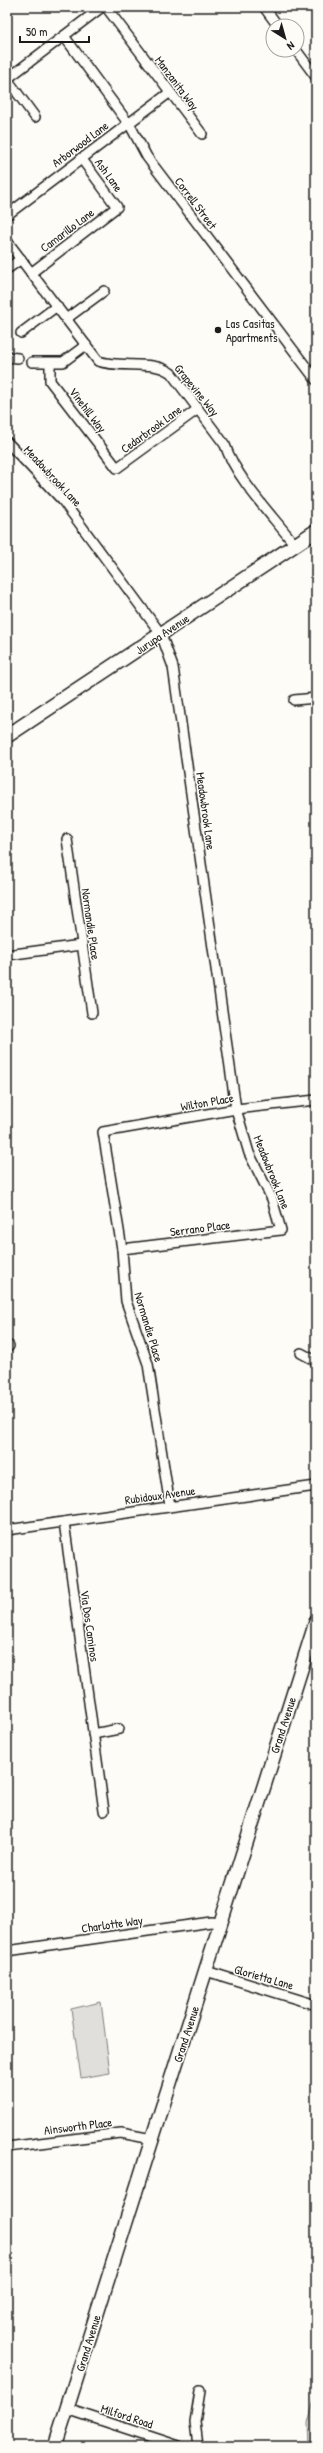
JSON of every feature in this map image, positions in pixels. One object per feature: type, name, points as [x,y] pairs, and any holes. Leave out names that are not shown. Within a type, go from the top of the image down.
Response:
[{"type":"street","points":[[35,117],[7,79],[102,7]]},
{"type":"street","name":"Manzanita Way","points":[[106,7],[169,93],[202,134]]},
{"type":"street","points":[[264,7],[272,18]]},
{"type":"street","name":"Correll Street","points":[[64,36],[129,123],[148,157],[316,380]]},
{"type":"street","points":[[302,58],[316,78]]},
{"type":"street","name":"Arborwood Lane","points":[[7,215],[169,93]]},
{"type":"street","name":"Ash Lane","points":[[81,158],[117,207]]},
{"type":"street","name":"Camarillo Lane","points":[[31,273],[117,207]]},
{"type":"street","name":"Grapevine Way","points":[[7,241],[98,360],[107,364],[164,367],[171,373],[225,445],[230,457],[241,475],[295,545]]},
{"type":"street","points":[[7,269],[21,259]]},
{"type":"street","points":[[66,319],[104,291]]},
{"type":"street","points":[[21,333],[57,306]]},
{"type":"street","points":[[32,362],[63,362],[86,345]]},
{"type":"street","points":[[7,357],[18,358]]},
{"type":"street","name":"Vinehill Way","points":[[50,363],[50,381],[117,468]]},
{"type":"street","name":"Cedarbrook Lane","points":[[117,468],[198,409]]},
{"type":"street","name":"Meadowbrook Lane","points":[[7,442],[63,501],[161,634],[173,667],[236,1109],[249,1153],[272,1199],[281,1230]]},
{"type":"street","name":"Jurupa Avenue","points":[[7,736],[316,531]]},
{"type":"street","points":[[294,700],[316,698]]},
{"type":"street","name":"Normandie Place","points":[[67,839],[81,945],[92,1013]]},
{"type":"street","points":[[7,954],[81,945]]},
{"type":"street","name":"Wilton Place","points":[[102,1132],[236,1109],[316,1100]]},
{"type":"street","name":"Normandie Place","points":[[102,1132],[122,1249],[126,1300],[148,1364],[170,1506]]},
{"type":"street","name":"Serrano Place","points":[[122,1249],[281,1230]]},
{"type":"street","points":[[301,1352],[316,1361]]},
{"type":"street","name":"Rubidoux Avenue","points":[[7,1530],[316,1486]]},
{"type":"street","name":"Via Dos Caminos","points":[[64,1522],[104,1811]]},
{"type":"street","name":"Grand Avenue","points":[[55,2446],[316,1622]]},
{"type":"street","points":[[93,1734],[120,1729]]},
{"type":"street","name":"Charlotte Way","points":[[7,1950],[211,1922],[221,1923]]},
{"type":"street","name":"Glorietta Lane","points":[[206,1971],[316,2005]]},
{"type":"street","name":"Ainsworth Place","points":[[7,2147],[121,2133],[152,2139]]},
{"type":"street","points":[[198,2446],[195,2422],[200,2391]]},
{"type":"street","name":"Milford Road","points":[[67,2409],[179,2446]]},
{"type":"shaded area","points":[[101,2002],[110,2073],[81,2078],[71,2009]]},
{"type":"shaded area","points":[[316,2393],[316,2446],[309,2446],[308,2423]]},
{"type":"place","name":"Las Casitas Apartments","points":[[218,330]]}]
